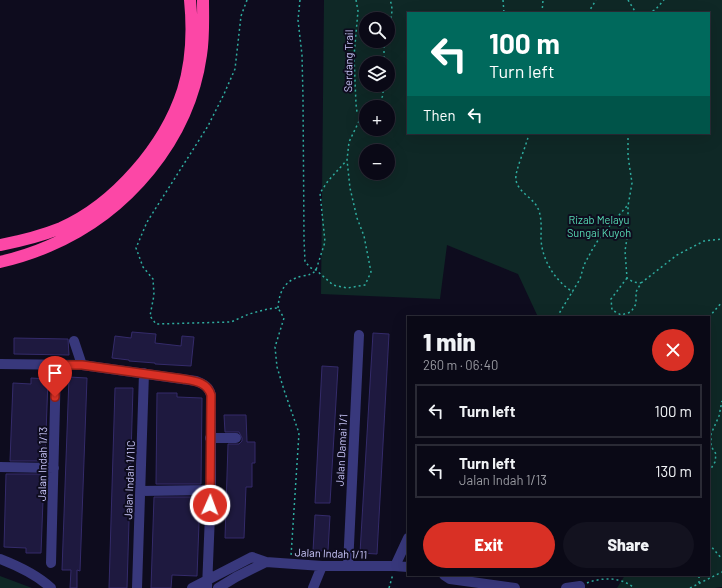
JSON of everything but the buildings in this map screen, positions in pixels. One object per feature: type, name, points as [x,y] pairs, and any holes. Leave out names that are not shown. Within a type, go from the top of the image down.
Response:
[{"type":"highway","points":[[0,245],[29,239],[62,227],[93,210],[127,181],[148,155],[164,132],[176,110],[183,90],[191,47],[190,0]]},
{"type":"highway","points":[[0,262],[24,256],[49,246],[70,236],[99,218],[138,185],[155,164],[182,119],[190,98],[201,55],[203,0]]},
{"type":"street","name":"Jalan Damai 1/1","points":[[348,566],[359,335]]},
{"type":"street","points":[[74,340],[82,365]]},
{"type":"street","points":[[0,364],[82,365],[196,381],[206,386],[210,390],[211,490],[207,584]]},
{"type":"street","name":"Jalan Indah 1/13","points":[[51,563],[56,365]]},
{"type":"street","name":"Jalan Indah 1/11C","points":[[137,588],[144,373]]},
{"type":"street","points":[[210,438],[236,438]]},
{"type":"street","points":[[0,467],[54,468]]},
{"type":"street","points":[[141,491],[211,490]]},
{"type":"street","points":[[395,566],[407,540]]},
{"type":"street","name":"Jalan Indah 1/11","points":[[192,588],[207,584],[252,557],[266,562],[322,566],[407,567]]},
{"type":"street","points":[[0,559],[17,566],[45,582],[51,588]]},
{"type":"street","points":[[218,588],[266,562]]},
{"type":"street","points":[[313,588],[322,566]]},
{"type":"street","points":[[446,576],[450,579],[515,588]]},
{"type":"street","points":[[566,588],[580,587]]},
{"type":"path","points":[[247,0],[241,16],[235,69],[224,94],[208,126],[147,222],[136,248],[143,267],[153,279],[154,295],[150,316],[156,324],[231,322],[249,314],[278,308]]},
{"type":"path","points":[[300,0],[298,20],[302,55],[305,262],[333,285],[347,288],[365,285],[371,272],[364,236],[357,218],[350,188],[347,160],[349,142],[359,121]]},
{"type":"path","name":"Serdang Trail","points":[[356,0],[358,11],[354,56],[355,91],[357,112],[359,113]]},
{"type":"path","points":[[390,0],[392,12]]},
{"type":"path","points":[[503,0],[504,12]]},
{"type":"path","points":[[542,0],[542,12]]},
{"type":"path","points":[[589,12],[596,0]]},
{"type":"path","points":[[628,0],[635,12]]},
{"type":"path","points":[[650,12],[655,10],[664,0]]},
{"type":"path","points":[[529,134],[522,159],[517,170],[516,180],[521,190],[533,200],[539,211],[542,228],[541,240],[546,258],[554,276],[564,286],[573,292]]},
{"type":"path","points":[[628,134],[628,156],[632,183],[628,206],[628,232],[625,251],[628,278],[632,282],[641,284]]},
{"type":"path","points":[[291,564],[299,433],[284,390],[278,367],[275,347],[284,318],[278,308],[278,299],[283,287],[294,278],[313,274],[316,270],[325,242],[320,193],[328,181],[347,160]]},
{"type":"path","points":[[558,316],[580,279],[584,265],[600,237],[628,206]]},
{"type":"path","points":[[628,278],[611,299],[612,310],[621,315],[630,312],[636,304],[636,292],[641,284],[677,255],[704,241],[722,239]]},
{"type":"path","points":[[710,316],[722,302]]},
{"type":"path","points":[[710,470],[715,462],[716,454],[711,446],[711,434],[722,401]]},
{"type":"path","points":[[710,545],[722,560]]},
{"type":"path","points":[[389,588],[395,566]]},
{"type":"path","points":[[690,588],[722,572]]},
{"type":"path","points":[[699,576],[699,583]]},
{"type":"path","points":[[580,587],[589,582],[615,579],[628,582],[634,588]]},
{"type":"green space","name":"Rizab Melayu Sungai Kuyoh","points":[[324,0],[722,0],[722,587],[617,588],[624,576],[710,576],[710,316],[538,316],[518,274],[447,245],[440,299],[321,294]]},
{"type":"green space","points":[[0,576],[32,588],[0,588]]},
{"type":"route","points":[[55,397],[56,365],[82,365],[202,383],[210,390],[211,395],[210,505]]}]
